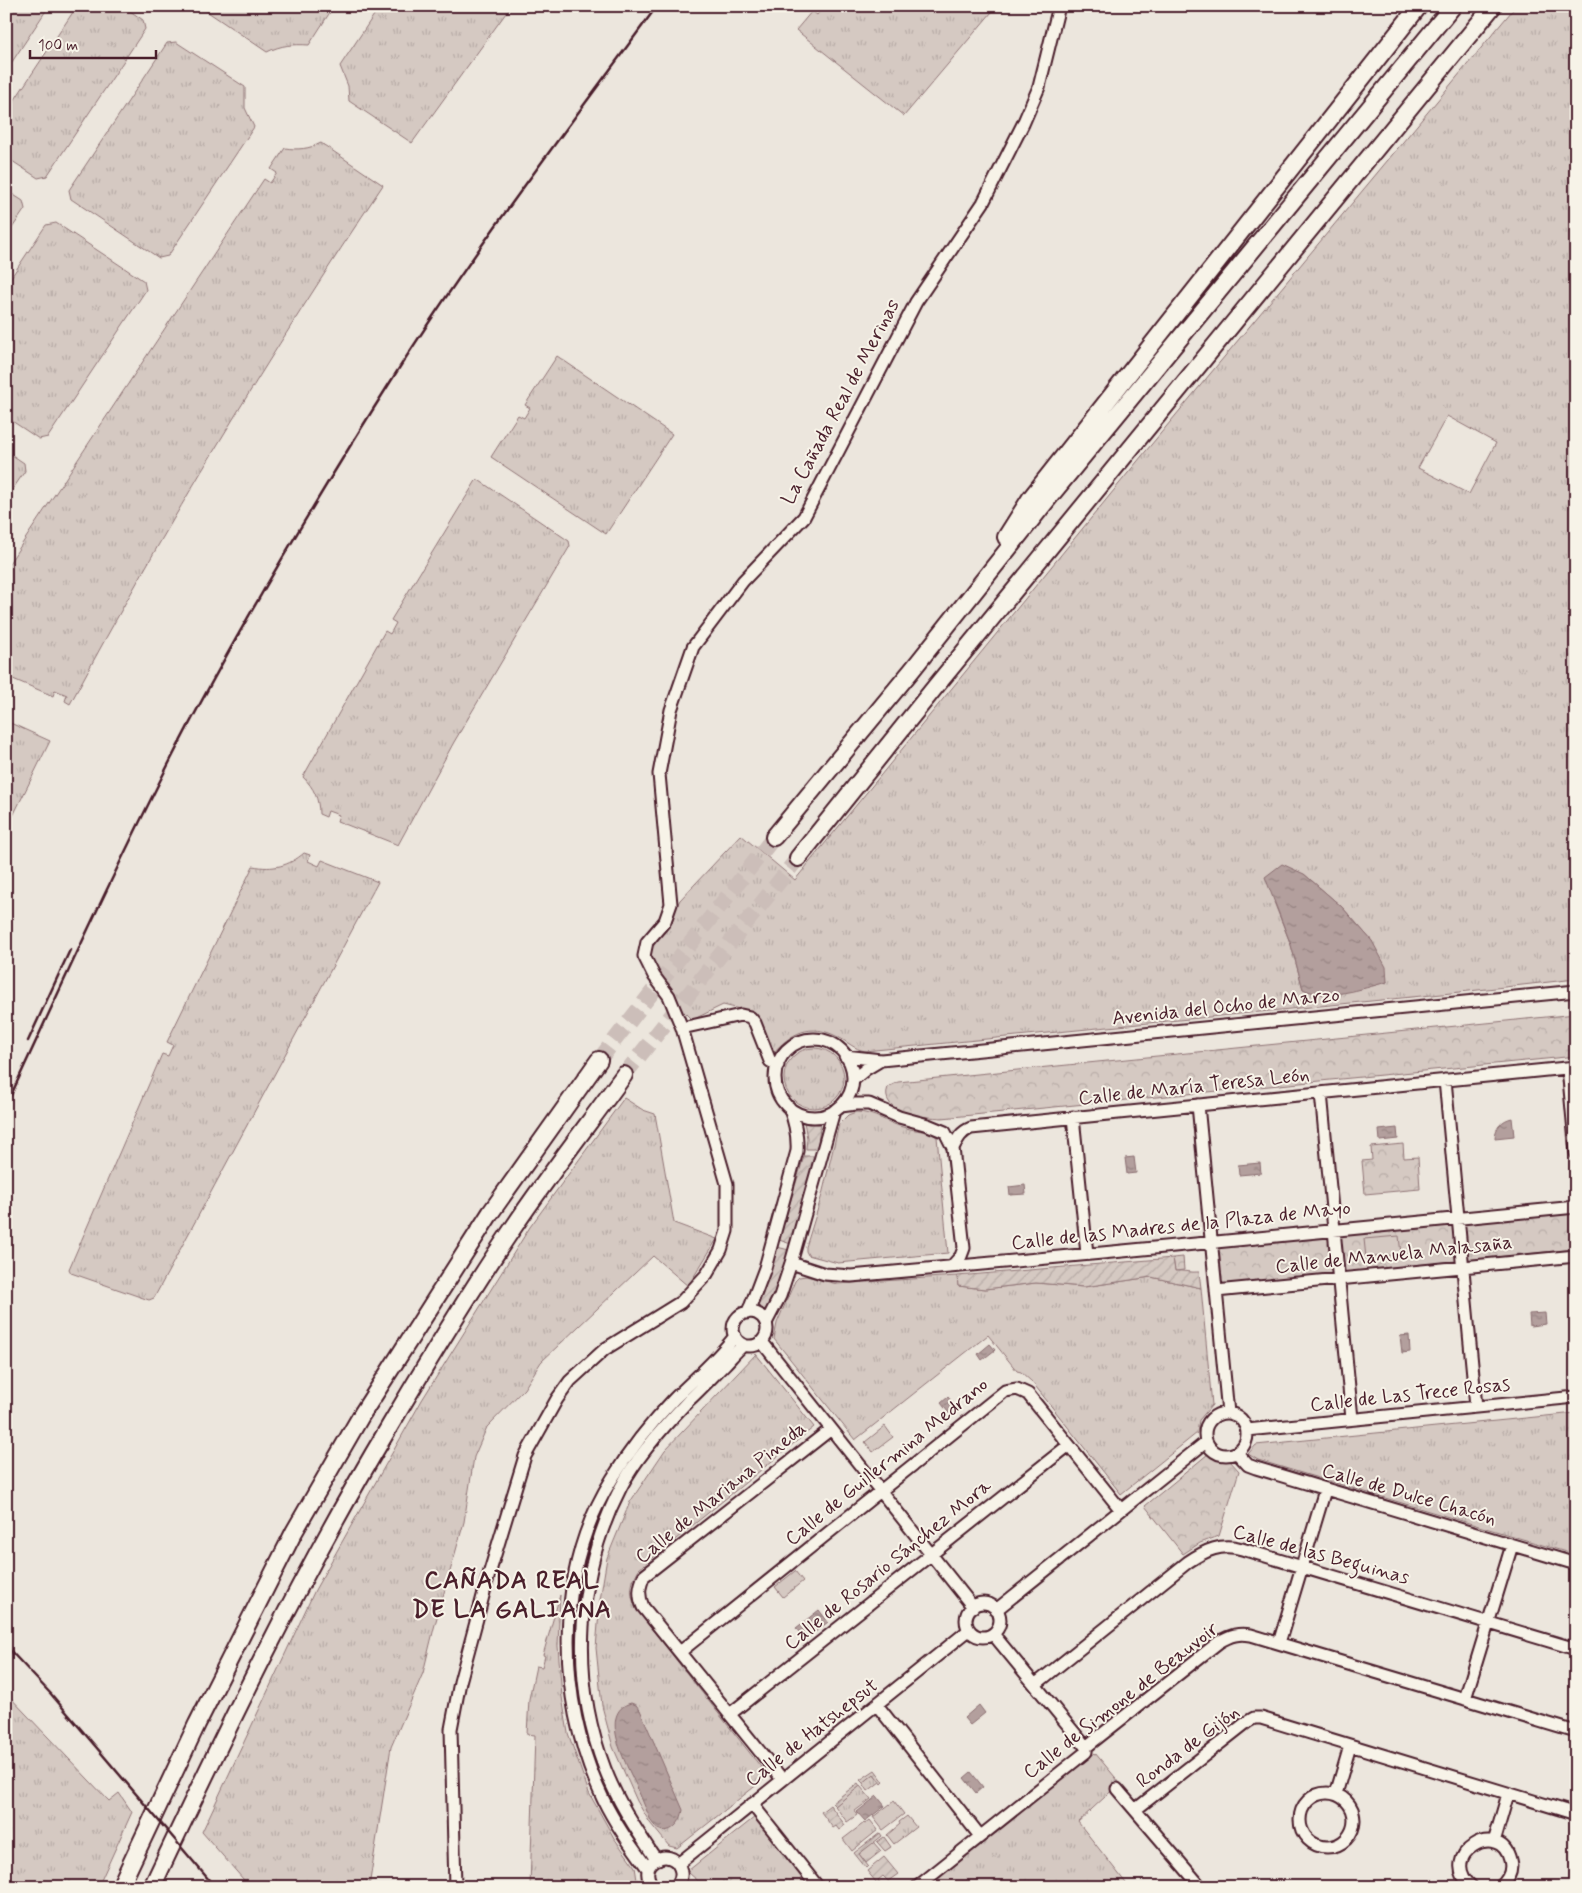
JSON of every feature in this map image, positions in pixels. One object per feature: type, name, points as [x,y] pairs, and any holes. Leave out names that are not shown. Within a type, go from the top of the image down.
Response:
[{"type":"highway","points":[[967,601],[1030,499],[1419,6]]},
{"type":"highway","points":[[774,837],[906,678],[1051,495],[1453,6]]},
{"type":"highway","points":[[798,858],[936,686],[1493,6]]},
{"type":"highway","points":[[120,1887],[197,1724],[290,1541],[362,1414],[491,1212],[599,1060]]},
{"type":"highway","points":[[152,1887],[224,1735],[320,1548],[387,1430],[513,1227],[624,1075]]},
{"type":"street","name":"La Cañada Real de Merinas","points":[[455,1887],[451,1729],[460,1682],[487,1581],[525,1456],[557,1399],[570,1381],[605,1349],[681,1302],[707,1274],[721,1250],[727,1231],[727,1184],[682,1028],[669,996],[654,976],[644,956],[647,942],[665,921],[671,904],[658,774],[671,710],[692,647],[742,581],[804,517],[916,302],[983,203],[1039,87],[1060,6]]},
{"type":"street","name":"Avenida del Ocho de Marzo","points":[[845,1056],[881,1060],[1576,991]]},
{"type":"street","points":[[682,1028],[741,1015],[750,1017],[770,1061],[778,1065]]},
{"type":"street","points":[[810,1040],[827,1042],[835,1046],[845,1056],[852,1069],[853,1080],[850,1091],[837,1108],[827,1115],[803,1115],[789,1107],[781,1099],[776,1088],[775,1076],[778,1065],[787,1050],[794,1045],[810,1040]]},
{"type":"street","name":"Avenida del Ocho de Marzo","points":[[853,1080],[881,1060]]},
{"type":"street","points":[[1572,1068],[1576,1152]]},
{"type":"street","name":"Calle de María Teresa León","points":[[954,1148],[957,1138],[964,1131],[972,1128],[1572,1068]]},
{"type":"street","points":[[1445,1080],[1476,1407]]},
{"type":"street","points":[[1321,1093],[1352,1419]]},
{"type":"street","points":[[837,1108],[856,1104],[869,1104],[899,1117],[939,1128],[945,1132],[954,1148],[964,1248],[962,1256],[952,1266]]},
{"type":"street","points":[[1198,1105],[1228,1413]]},
{"type":"street","points":[[744,1346],[733,1331],[735,1321],[747,1312],[752,1305],[765,1268],[798,1151],[798,1137],[789,1107]]},
{"type":"street","points":[[658,1859],[653,1855],[623,1807],[606,1770],[590,1720],[584,1682],[582,1643],[586,1593],[593,1562],[621,1487],[661,1430],[744,1346],[753,1346],[762,1342],[767,1333],[766,1323],[780,1296],[791,1263],[837,1108]]},
{"type":"street","points":[[1073,1117],[1087,1254]]},
{"type":"street","name":"Calle de las Madres de la Plaza de Mayo","points":[[791,1263],[825,1274],[838,1276],[977,1265],[1576,1206]]},
{"type":"street","points":[[964,1248],[972,1262],[977,1265]]},
{"type":"street","name":"Calle de Manuela Malasaña","points":[[1216,1291],[1576,1256]]},
{"type":"street","points":[[747,1312],[757,1313],[766,1323]]},
{"type":"street","points":[[648,1869],[611,1814],[584,1749],[570,1684],[567,1644],[573,1591],[579,1559],[592,1519],[611,1480],[652,1422],[735,1336]]},
{"type":"street","points":[[762,1342],[973,1607]]},
{"type":"street","name":"Calle de Guillermina Medrano","points":[[680,1652],[1005,1391],[1011,1389],[1023,1390],[1028,1394],[1122,1510]]},
{"type":"street","name":"Calle de Las Trece Rosas","points":[[1247,1430],[1576,1397]]},
{"type":"street","points":[[1228,1413],[1241,1418],[1247,1430],[1246,1443],[1237,1453],[1223,1455],[1216,1453],[1206,1442],[1205,1430],[1216,1415],[1228,1413]]},
{"type":"street","name":"Calle de Mariana Pineda","points":[[782,1779],[643,1607],[639,1598],[640,1586],[644,1576],[831,1429]]},
{"type":"street","points":[[996,1610],[1206,1442]]},
{"type":"street","name":"Calle de Rosario Sánchez Mora","points":[[730,1714],[1069,1445]]},
{"type":"street","name":"Calle de Dulce Chacón","points":[[1237,1453],[1248,1465],[1256,1468],[1576,1564]]},
{"type":"street","points":[[1279,1643],[1325,1490]]},
{"type":"street","points":[[1465,1698],[1512,1545]]},
{"type":"street","name":"Calle de las Beguinas","points":[[1036,1684],[1188,1562],[1210,1549],[1226,1546],[1302,1566],[1576,1649]]},
{"type":"street","points":[[978,1604],[988,1604],[996,1610],[999,1625],[993,1634],[983,1637],[973,1634],[969,1630],[966,1620],[969,1610],[973,1607],[978,1604]]},
{"type":"street","name":"Calle de Hatshepsut","points":[[678,1864],[969,1630]]},
{"type":"street","points":[[993,1634],[1086,1747]]},
{"type":"street","name":"Calle de Simone de Beauvoir","points":[[917,1887],[1086,1752],[1086,1747],[1229,1636],[1239,1634],[1251,1635],[1576,1732]]},
{"type":"street","points":[[877,1705],[980,1836]]},
{"type":"street","name":"Ronda de Gijón","points":[[1135,1810],[1247,1722],[1254,1718],[1261,1718],[1576,1814]]},
{"type":"street","points":[[1336,1794],[1350,1746]]},
{"type":"street","name":"Ronda de Gijón","points":[[1117,1789],[1201,1887]]},
{"type":"street","points":[[1319,1794],[1336,1794],[1350,1806],[1354,1814],[1355,1823],[1352,1832],[1340,1845],[1322,1847],[1314,1844],[1302,1831],[1301,1813],[1305,1805],[1319,1794]]},
{"type":"street","points":[[1494,1842],[1508,1794]]},
{"type":"street","points":[[752,1804],[818,1887]]},
{"type":"street","points":[[1472,1887],[1462,1874],[1462,1858],[1472,1846],[1486,1841],[1494,1842],[1507,1852],[1512,1866],[1507,1881],[1500,1887]]},
{"type":"street","points":[[654,1887],[648,1879],[650,1864],[658,1859],[669,1858],[678,1864],[681,1874],[679,1885]]},
{"type":"green space","points":[[6,6],[49,6],[6,71]]},
{"type":"green space","points":[[77,6],[123,6],[143,20],[145,29],[47,176],[38,178],[6,157],[6,113]]},
{"type":"green space","points":[[199,6],[334,6],[309,45],[287,46],[267,52]]},
{"type":"green space","points":[[380,6],[511,6],[412,143],[349,101],[348,86],[340,66]]},
{"type":"green space","points":[[824,6],[997,6],[904,116],[796,30],[812,11],[817,15]]},
{"type":"green space","points":[[1516,6],[1576,6],[1576,979],[865,1051],[828,1033],[810,1030],[794,1035],[786,1040],[772,1054],[765,1032],[755,1016],[748,1011],[723,1005],[692,1020],[683,1011],[652,960],[651,950],[657,936],[665,928],[680,900],[741,835],[795,880],[1146,451]],"holes":[[[1447,416],[1496,443],[1469,494],[1418,468]],[[1304,874],[1342,907],[1372,941],[1387,982],[1328,995],[1303,989],[1291,945],[1274,902]]]},
{"type":"green space","points":[[176,42],[245,87],[245,108],[254,127],[168,256],[159,258],[71,199],[69,190],[167,43]]},
{"type":"green space","points":[[321,143],[383,185],[300,312],[220,440],[106,637],[70,704],[65,701],[67,695],[55,690],[53,696],[6,676],[6,568],[264,179],[270,183],[277,173],[271,169],[285,148],[312,147]]},
{"type":"green space","points":[[6,190],[23,201],[25,209],[6,237]]},
{"type":"green space","points":[[56,223],[144,281],[146,290],[48,437],[39,439],[6,417],[6,285],[46,225]]},
{"type":"green space","points":[[557,356],[672,434],[606,534],[491,457],[518,415],[524,418],[530,408],[525,405]]},
{"type":"green space","points":[[6,451],[24,463],[25,471],[6,499]]},
{"type":"green space","points":[[477,479],[569,541],[570,546],[454,742],[398,845],[337,821],[339,815],[328,811],[326,817],[319,814],[315,794],[303,777],[385,631],[390,634],[396,623],[391,620]]},
{"type":"green space","points":[[6,721],[50,741],[6,830]]},
{"type":"green space","points":[[304,853],[310,855],[308,861],[319,866],[322,860],[378,882],[154,1298],[149,1300],[71,1273],[69,1269],[162,1054],[168,1056],[173,1045],[167,1042],[253,866],[280,866],[293,861]]},
{"type":"green space","points":[[1576,1014],[1576,1056],[942,1118],[925,1117],[905,1112],[890,1103],[887,1096],[888,1087],[898,1082]]},
{"type":"green space","points":[[808,1048],[820,1048],[831,1053],[839,1061],[844,1072],[842,1090],[831,1103],[820,1108],[808,1108],[797,1103],[789,1095],[784,1084],[784,1072],[789,1061],[797,1053]]},
{"type":"green space","points":[[624,1098],[643,1110],[655,1114],[674,1223],[717,1239],[688,1286],[653,1256],[541,1362],[524,1389],[487,1427],[474,1457],[464,1522],[423,1673],[391,1747],[369,1887],[250,1887],[202,1832],[315,1590],[422,1400],[530,1227]]},
{"type":"green space","points":[[856,1112],[869,1114],[937,1137],[948,1253],[838,1263],[808,1255],[806,1247],[822,1195],[839,1124],[848,1115]]},
{"type":"green space","points":[[804,1122],[821,1122],[817,1149],[806,1149],[807,1138]]},
{"type":"green space","points":[[1403,1144],[1404,1158],[1418,1157],[1420,1189],[1365,1194],[1362,1161],[1372,1160],[1371,1147]]},
{"type":"green space","points":[[804,1156],[816,1156],[791,1244],[779,1240]]},
{"type":"green space","points":[[1576,1213],[1576,1249],[1225,1284],[1220,1281],[1218,1251],[1222,1246]]},
{"type":"green space","points":[[1399,1236],[1401,1254],[1366,1258],[1364,1239]]},
{"type":"green space","points":[[777,1247],[789,1250],[780,1281],[766,1314],[756,1308],[763,1294]]},
{"type":"green space","points":[[1183,1257],[1184,1270],[1175,1271],[1173,1258]]},
{"type":"green space","points":[[1173,1258],[1175,1271],[1199,1272],[1201,1288],[1151,1277],[1084,1287],[1036,1283],[985,1289],[958,1286],[957,1276]]},
{"type":"green space","points":[[806,1276],[837,1284],[957,1276],[958,1286],[985,1289],[1036,1283],[1084,1287],[1151,1277],[1201,1288],[1212,1405],[1199,1420],[1197,1433],[1121,1494],[1032,1382],[1021,1372],[1017,1371],[988,1335],[855,1440],[774,1339],[777,1323],[795,1281],[799,1277]]},
{"type":"green space","points":[[756,1354],[814,1427],[639,1569],[632,1589],[632,1598],[636,1609],[768,1776],[677,1848],[669,1846],[650,1823],[637,1801],[613,1747],[602,1706],[596,1648],[600,1600],[607,1558],[630,1502],[665,1450]]},
{"type":"green space","points":[[1576,1413],[1576,1555],[1258,1460],[1248,1454],[1256,1445]]},
{"type":"green space","points":[[885,1426],[893,1437],[873,1452],[865,1442]]},
{"type":"green space","points":[[1208,1454],[1215,1458],[1230,1461],[1239,1471],[1219,1536],[1200,1543],[1183,1554],[1145,1506]]},
{"type":"green space","points":[[795,1571],[803,1581],[783,1597],[775,1587]]},
{"type":"green space","points":[[560,1595],[558,1646],[562,1697],[568,1733],[589,1793],[614,1838],[635,1867],[638,1887],[530,1887],[535,1735],[527,1734],[529,1699],[536,1666],[542,1667],[545,1656],[543,1655]]},
{"type":"green space","points":[[6,1693],[109,1801],[119,1793],[132,1812],[98,1887],[6,1887]]},
{"type":"green space","points":[[1095,1753],[1120,1783],[1078,1822],[1129,1887],[926,1887]]},
{"type":"green space","points":[[875,1770],[884,1782],[882,1784],[874,1774],[863,1783],[860,1780]]},
{"type":"green space","points":[[874,1774],[880,1782],[868,1791],[863,1783]]},
{"type":"green space","points":[[858,1783],[860,1786],[835,1806],[832,1803]]},
{"type":"green space","points":[[860,1786],[871,1799],[855,1811],[857,1815],[847,1822],[835,1806]]},
{"type":"green space","points":[[894,1801],[904,1814],[883,1830],[873,1817]]},
{"type":"green space","points":[[830,1805],[845,1825],[839,1830],[836,1826],[833,1828],[821,1812]]},
{"type":"green space","points":[[907,1816],[916,1827],[894,1844],[887,1835]]},
{"type":"green space","points":[[755,1817],[808,1883],[803,1887],[705,1887],[689,1873],[689,1870]]},
{"type":"green space","points":[[870,1820],[878,1830],[852,1851],[843,1839]]},
{"type":"green space","points":[[880,1833],[882,1836],[859,1854],[868,1866],[866,1868],[854,1853]]},
{"type":"green space","points":[[884,1837],[891,1847],[885,1851],[877,1842]]},
{"type":"green space","points":[[873,1842],[881,1851],[866,1863],[859,1854]]},
{"type":"green space","points":[[884,1857],[898,1874],[888,1881],[883,1876],[878,1880],[883,1887],[880,1887],[867,1871]]},
{"type":"water","points":[[1282,864],[1304,874],[1342,907],[1372,941],[1386,967],[1387,982],[1334,994],[1323,994],[1303,989],[1291,945],[1265,877]]},
{"type":"water","points":[[1512,1118],[1514,1136],[1495,1138],[1496,1131],[1500,1125]]},
{"type":"water","points":[[1397,1128],[1398,1139],[1380,1141],[1379,1130]]},
{"type":"water","points":[[1134,1157],[1136,1173],[1127,1174],[1125,1158]]},
{"type":"water","points":[[1260,1163],[1261,1173],[1239,1175],[1238,1165]]},
{"type":"water","points":[[1025,1185],[1026,1194],[1010,1195],[1009,1187]]},
{"type":"water","points":[[1545,1313],[1546,1324],[1530,1326],[1529,1314]]},
{"type":"water","points":[[1409,1335],[1410,1352],[1402,1353],[1400,1336]]},
{"type":"water","points":[[990,1344],[995,1350],[982,1360],[978,1354]]},
{"type":"water","points":[[948,1397],[959,1411],[952,1417],[941,1403]]},
{"type":"water","points":[[819,1610],[828,1622],[805,1640],[796,1628]]},
{"type":"water","points":[[631,1703],[640,1710],[683,1810],[675,1826],[666,1831],[656,1827],[651,1821],[617,1740],[616,1717],[621,1708]]},
{"type":"water","points":[[979,1705],[985,1713],[970,1725],[964,1718]]},
{"type":"water","points":[[971,1772],[983,1787],[976,1793],[964,1778]]},
{"type":"water","points":[[877,1796],[885,1806],[865,1821],[857,1812]]},
{"type":"tunnel","points":[[599,1060],[774,837]]},
{"type":"tunnel","points":[[624,1075],[798,858]]},
{"type":"railway","points":[[6,1106],[104,895],[166,769],[192,718],[276,568],[365,421],[458,280],[657,6]]},
{"type":"railway","points":[[28,1041],[70,950]]},
{"type":"railway","points":[[6,1646],[51,1694],[215,1887]]},
{"type":"district","name":"CAÑADA REAL DE LA GALIANA","points":[[512,1596]]}]
